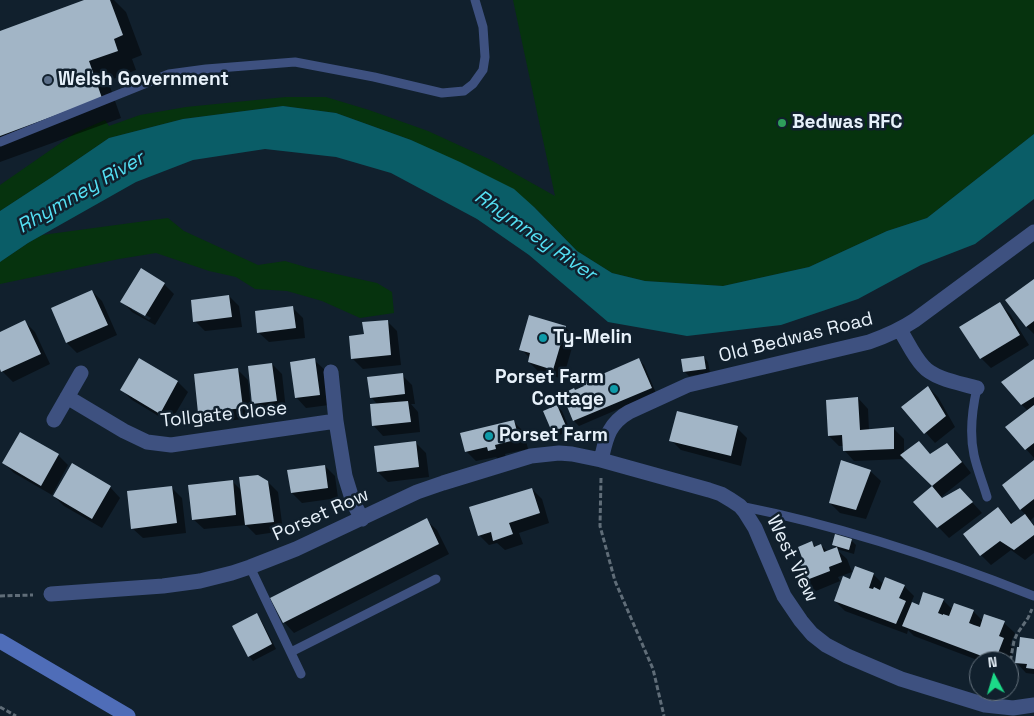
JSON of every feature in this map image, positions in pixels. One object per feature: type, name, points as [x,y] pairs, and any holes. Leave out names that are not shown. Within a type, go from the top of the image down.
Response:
[{"type":"street","name":"Old Bedwas Road","points":[[601,460],[610,430],[620,417],[688,385],[869,342],[900,330],[1034,232]]},
{"type":"street","points":[[900,330],[922,366],[928,371],[940,377],[977,388]]},
{"type":"street","points":[[331,372],[336,421],[348,489],[362,519]]},
{"type":"street","points":[[54,420],[81,373]]},
{"type":"street","name":"Tollgate Close","points":[[67,397],[124,431],[147,442],[170,445],[336,421]]},
{"type":"street","name":"Porset Row","points":[[51,594],[163,586],[200,581],[250,567],[296,549],[418,492],[531,456],[559,453],[601,460]]},
{"type":"street","name":"West View","points":[[601,460],[709,490],[721,494],[740,506],[755,528],[784,596],[812,634],[826,645],[874,669],[985,705],[1013,708],[1034,705]]},
{"type":"street","points":[[0,640],[128,716]]},
{"type":"lane","points":[[0,142],[169,74],[206,69],[295,62],[374,77],[442,93],[464,91],[474,84],[483,70],[483,27],[475,0]]},
{"type":"lane","points":[[977,388],[971,413],[972,437],[974,455],[987,497]]},
{"type":"lane","points":[[740,506],[773,512],[874,539],[978,574],[1034,596]]},
{"type":"lane","points":[[250,567],[302,674]]},
{"type":"lane","points":[[291,652],[436,579]]},
{"type":"path","points":[[601,460],[600,526],[615,581],[653,669],[664,716]]},
{"type":"path","points":[[0,596],[51,594]]},
{"type":"path","points":[[1012,651],[1017,634],[1034,605]]},
{"type":"path","points":[[0,707],[16,716]]},
{"type":"green space","name":"Bedwas RFC","points":[[513,0],[1034,0],[1034,134],[927,218],[887,231],[809,267],[723,286],[645,281],[612,273],[577,251],[534,207],[411,140],[336,113],[283,106],[183,119],[109,138],[0,211],[0,185],[75,133],[105,120],[109,126],[140,115],[186,107],[286,97],[326,97],[428,131],[489,159],[555,196]]},
{"type":"green space","points":[[168,218],[184,231],[258,265],[285,261],[377,283],[392,292],[394,313],[360,318],[322,301],[287,291],[255,289],[236,277],[209,271],[156,253],[0,284],[0,262],[42,235]]},
{"type":"water","name":"Rhymney River","points":[[283,106],[336,113],[411,140],[460,162],[514,189],[577,251],[612,273],[645,281],[723,286],[809,267],[887,231],[927,218],[1034,134],[1034,199],[975,244],[921,265],[858,299],[781,325],[687,336],[608,322],[529,255],[477,219],[391,173],[336,157],[265,149],[193,160],[136,182],[28,243],[0,262],[0,211],[109,138],[183,119]]},
{"type":"building","name":"Welsh Government","points":[[84,0],[110,0],[123,35],[114,39],[118,51],[89,61],[102,98],[0,136],[0,31]]},
{"type":"building","points":[[141,268],[165,283],[145,316],[120,302]]},
{"type":"building","points":[[1034,279],[1034,321],[1026,327],[1005,300]]},
{"type":"building","points":[[92,290],[108,325],[66,343],[51,308]]},
{"type":"building","points":[[229,295],[232,317],[193,322],[191,300]]},
{"type":"building","points":[[1000,302],[1020,335],[980,359],[959,327]]},
{"type":"building","points":[[293,306],[296,328],[257,333],[255,311]]},
{"type":"building","name":"Ty-Melin","points":[[529,315],[566,326],[553,370],[528,362],[530,353],[519,350]]},
{"type":"building","points":[[25,320],[41,354],[1,372],[0,332]]},
{"type":"building","points":[[388,320],[391,355],[351,359],[349,336],[364,334],[362,322]]},
{"type":"building","points":[[704,356],[706,369],[683,372],[681,359]]},
{"type":"building","points":[[139,358],[178,381],[160,414],[120,390]]},
{"type":"building","points":[[315,358],[320,395],[295,398],[290,362]]},
{"type":"building","name":"Porset Farm Cottage","points":[[639,358],[652,388],[573,421],[562,394],[574,388],[575,390],[584,386],[582,383]]},
{"type":"building","points":[[1034,359],[1034,397],[1021,405],[1001,382]]},
{"type":"building","points":[[272,363],[277,401],[252,404],[248,366]]},
{"type":"building","points":[[238,368],[243,408],[198,413],[194,374]]},
{"type":"building","points":[[403,373],[405,394],[370,398],[367,377]]},
{"type":"building","points":[[928,386],[946,416],[924,434],[901,407]]},
{"type":"building","points":[[858,397],[860,430],[894,427],[894,449],[843,451],[842,435],[828,436],[826,400]]},
{"type":"building","points":[[408,401],[411,422],[372,426],[370,404]]},
{"type":"building","points":[[557,405],[566,426],[552,432],[543,411]]},
{"type":"building","points":[[1034,405],[1034,443],[1025,450],[1005,427]]},
{"type":"building","points":[[677,411],[738,426],[731,456],[669,441]]},
{"type":"building","name":"Porset Farm","points":[[514,420],[519,439],[495,445],[496,449],[488,451],[487,447],[465,452],[460,433]]},
{"type":"building","points":[[20,432],[59,454],[41,486],[2,463]]},
{"type":"building","points":[[416,441],[419,467],[377,472],[374,446]]},
{"type":"building","points":[[919,441],[930,454],[947,443],[962,462],[932,486],[900,455]]},
{"type":"building","points":[[841,460],[871,470],[856,510],[829,503]]},
{"type":"building","points":[[1034,460],[1034,499],[1020,510],[1002,485]]},
{"type":"building","points":[[72,463],[111,486],[92,519],[53,496]]},
{"type":"building","points":[[325,465],[328,488],[291,493],[287,470]]},
{"type":"building","points":[[258,475],[268,481],[274,522],[245,525],[239,477]]},
{"type":"building","points":[[233,480],[236,515],[192,520],[188,485]]},
{"type":"building","points":[[172,486],[177,523],[131,529],[127,491]]},
{"type":"building","points":[[932,486],[942,498],[960,488],[973,502],[937,528],[913,502]]},
{"type":"building","points":[[532,488],[540,513],[509,523],[513,534],[493,541],[491,532],[478,536],[469,507]]},
{"type":"building","points":[[998,507],[1011,524],[1025,514],[1034,526],[1034,535],[1014,550],[1000,541],[980,556],[963,534]]},
{"type":"building","points":[[427,518],[439,544],[283,623],[270,598]]},
{"type":"building","points":[[835,534],[852,539],[849,550],[832,545]]},
{"type":"building","points":[[812,541],[814,547],[821,544],[824,552],[837,547],[842,562],[829,567],[830,571],[804,581],[798,566],[804,563],[798,547]]},
{"type":"building","points":[[855,566],[874,573],[869,588],[873,589],[874,587],[880,590],[885,577],[905,585],[899,598],[906,601],[896,624],[834,601],[843,576],[850,579]]},
{"type":"building","points":[[923,592],[944,599],[938,613],[943,615],[949,616],[954,603],[974,610],[969,623],[974,625],[980,627],[984,614],[1005,621],[999,636],[1004,638],[999,651],[969,651],[902,626],[912,602],[919,605]]},
{"type":"building","points":[[257,613],[272,644],[248,657],[232,626]]},
{"type":"building","points":[[1020,637],[1034,639],[1034,669],[1026,668],[1027,664],[1019,663],[1019,651],[1016,651],[1017,647],[1019,647]]},
{"type":"place","name":"Welsh Government","points":[[48,80]]},
{"type":"place","name":"Bedwas RFC","points":[[782,123]]},
{"type":"place","name":"Ty-Melin","points":[[543,338]]},
{"type":"place","name":"Porset Farm Cottage","points":[[614,389]]},
{"type":"place","name":"Porset Farm","points":[[489,436]]}]
